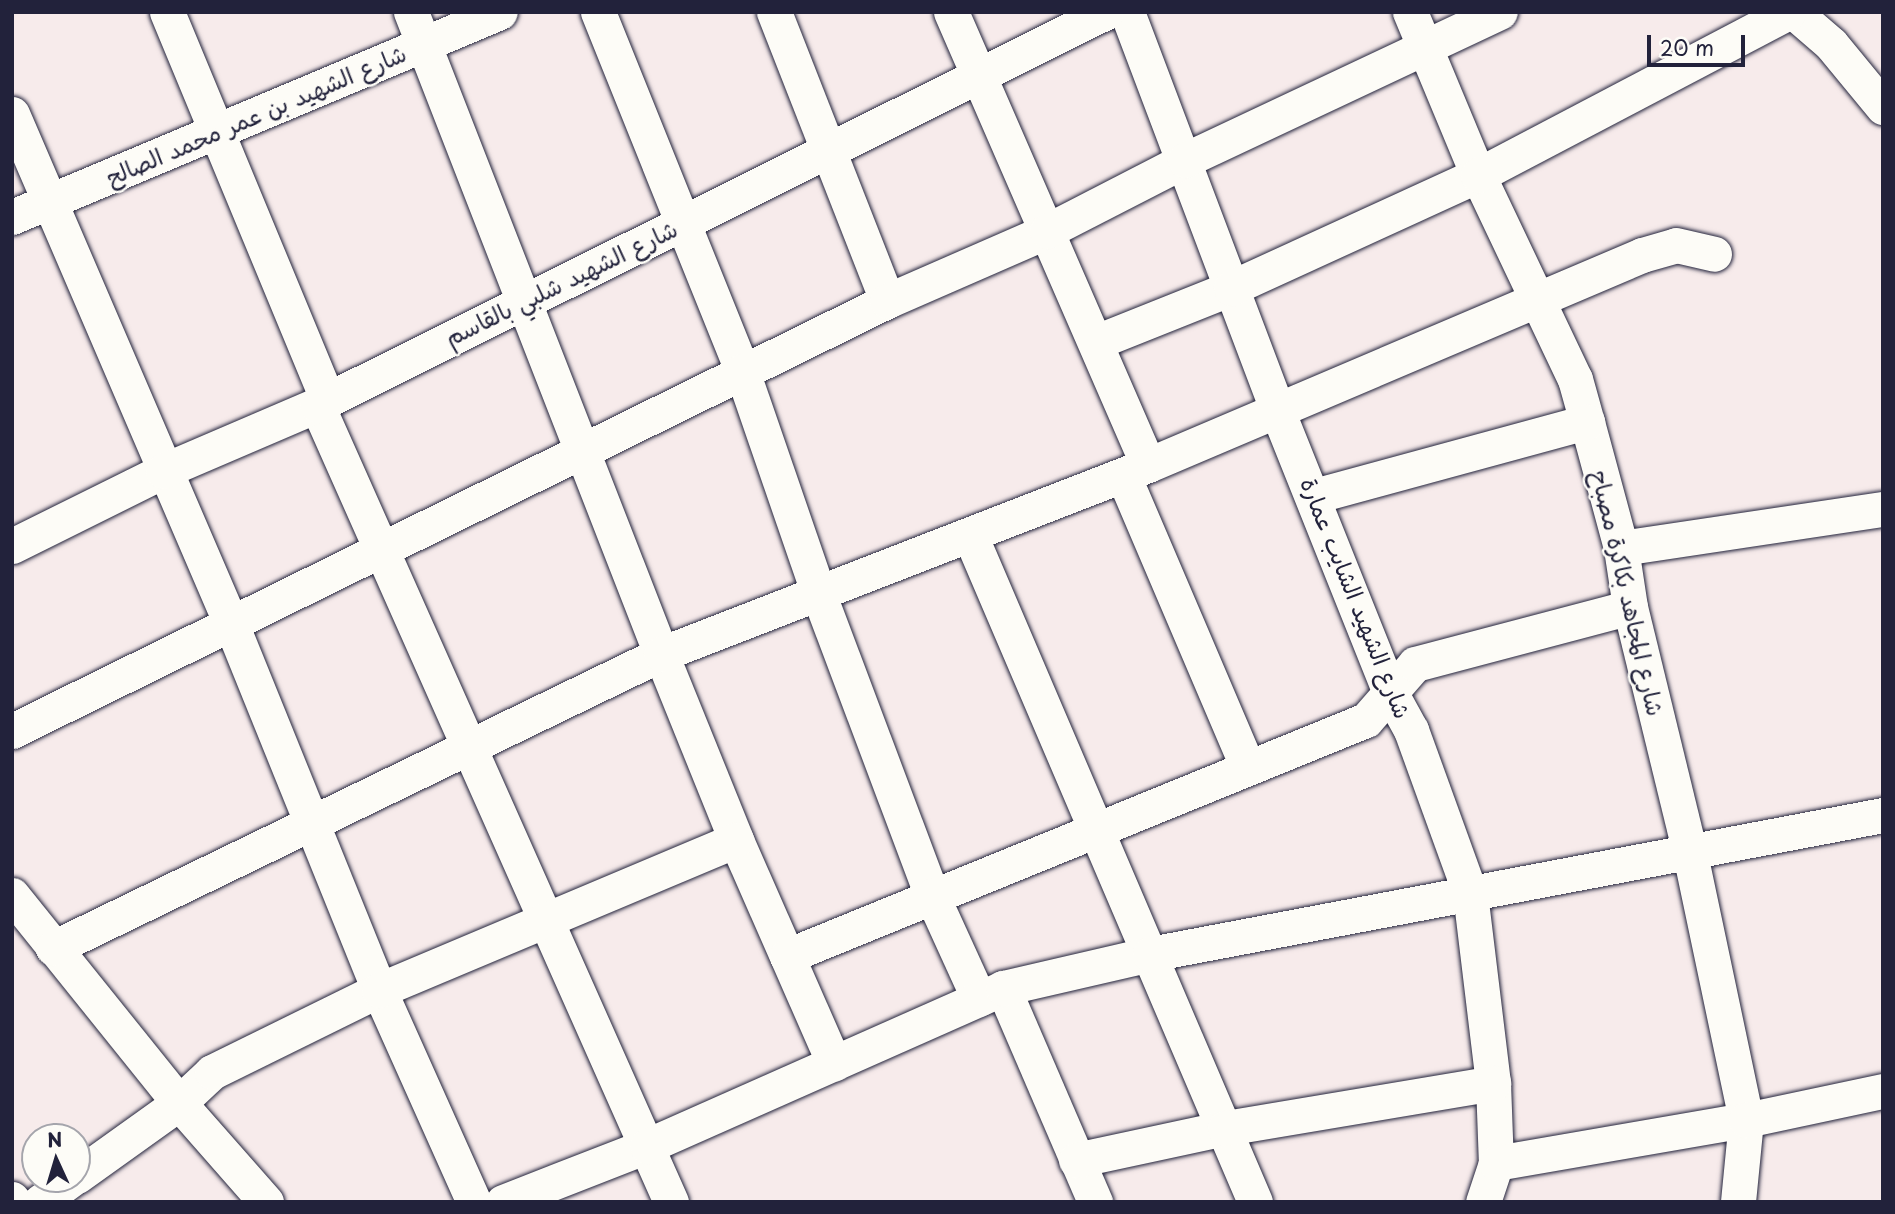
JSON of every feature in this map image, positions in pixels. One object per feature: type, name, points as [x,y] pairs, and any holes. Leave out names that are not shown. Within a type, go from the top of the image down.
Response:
[{"type":"street","points":[[167,12],[379,551],[469,746],[671,1202]]},
{"type":"street","points":[[411,12],[661,654],[736,840],[834,1063]]},
{"type":"street","name":"شارع الشهيد بن عمر محمد الصالح","points":[[12,217],[500,12]]},
{"type":"street","points":[[598,12],[686,222],[742,371],[819,595],[932,896],[991,994],[1095,1202]]},
{"type":"street","points":[[774,12],[830,148],[887,301]]},
{"type":"street","points":[[951,12],[1096,342],[1136,470],[1247,766]]},
{"type":"street","name":"شارع الشهيد شلبي بالقاسم","points":[[12,546],[163,471],[322,402],[1106,12]]},
{"type":"street","name":"شارع الشهيد الشايب عمارة","points":[[1126,12],[1185,160],[1277,410],[1314,496],[1389,690],[1411,730],[1470,893],[1493,1083],[1496,1163],[1483,1202]]},
{"type":"street","name":"شارع المجاهد بكاكرة مصباح","points":[[1410,12],[1479,174],[1575,379],[1587,422],[1621,548],[1630,607],[1689,849],[1746,1120],[1738,1202]]},
{"type":"street","points":[[12,731],[582,454],[742,371],[887,301],[1047,231],[1185,160],[1425,50],[1500,12]]},
{"type":"street","points":[[1096,342],[1231,288],[1479,174],[1788,12]]},
{"type":"street","points":[[1794,12],[1831,44],[1883,107]]},
{"type":"street","points":[[12,114],[163,471],[232,626],[379,990],[474,1202]]},
{"type":"street","points":[[53,948],[313,825],[469,746],[661,654],[1136,470],[1535,297],[1676,245],[1714,254]]},
{"type":"street","points":[[1314,496],[1587,422]]},
{"type":"street","points":[[1621,548],[1883,509]]},
{"type":"street","points":[[971,535],[1094,830],[1150,954],[1255,1202]]},
{"type":"street","points":[[788,956],[1247,766],[1366,720],[1389,690],[1415,664],[1630,607]]},
{"type":"street","points":[[503,1202],[647,1146],[991,994],[1150,954],[1689,849],[1883,815]]},
{"type":"street","points":[[91,1165],[179,1103],[212,1072],[379,990],[543,918],[736,840]]},
{"type":"street","points":[[12,895],[179,1103],[266,1202]]},
{"type":"street","points":[[1076,1160],[1225,1128],[1493,1083]]},
{"type":"street","points":[[1496,1163],[1746,1120],[1883,1091]]}]
